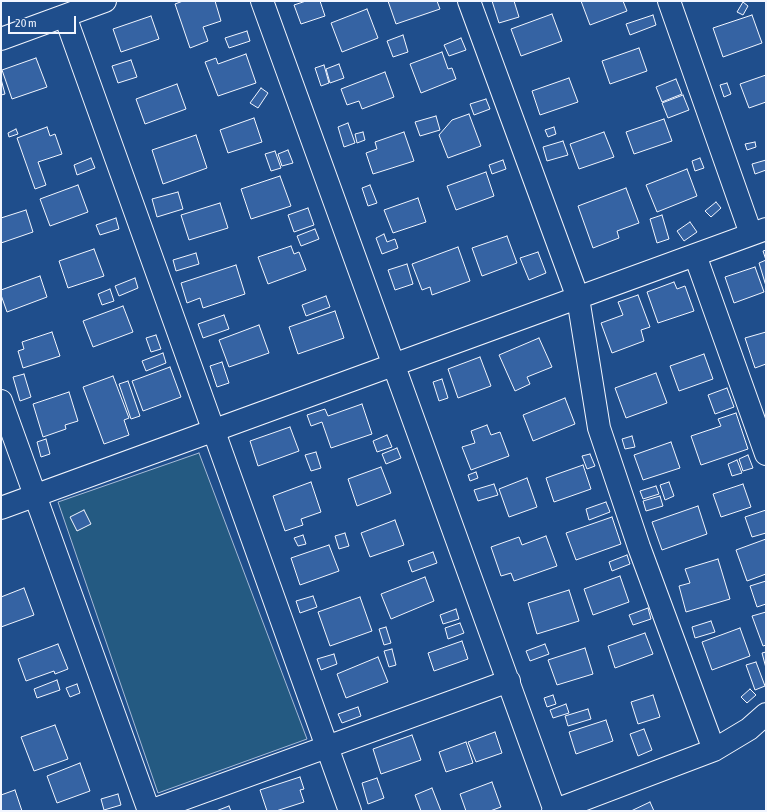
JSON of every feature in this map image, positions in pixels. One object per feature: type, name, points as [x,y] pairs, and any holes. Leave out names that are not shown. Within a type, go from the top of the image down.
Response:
[{"type":"street","points":[[1,39],[105,1]]},
{"type":"street","points":[[262,1],[509,681],[554,810],[714,750],[749,729],[766,714]]},
{"type":"street","points":[[469,1],[578,298],[599,428],[642,554],[714,750]]},
{"type":"street","points":[[1,508],[759,231],[669,1]]},
{"type":"street","points":[[65,16],[350,811]]},
{"type":"street","points":[[695,255],[766,454]]},
{"type":"street","points":[[1,401],[149,811],[509,681]]},
{"type":"shaded area","points":[[199,453],[307,739],[158,793],[58,502]]},
{"type":"building","points":[[183,1],[215,1],[221,21],[203,27],[208,41],[190,48],[175,4]]},
{"type":"building","points":[[306,1],[320,1],[325,16],[301,24],[294,5]]},
{"type":"building","points":[[388,1],[437,1],[440,9],[396,24]]},
{"type":"building","points":[[492,1],[514,1],[519,17],[499,23]]},
{"type":"building","points":[[581,1],[623,1],[627,11],[590,25]]},
{"type":"building","points":[[743,2],[748,6],[743,15],[737,12]]},
{"type":"building","points":[[367,9],[378,38],[342,52],[331,23]]},
{"type":"building","points":[[552,14],[562,41],[521,56],[511,29]]},
{"type":"building","points":[[653,15],[656,25],[630,35],[626,24]]},
{"type":"building","points":[[752,15],[762,43],[723,57],[713,28]]},
{"type":"building","points":[[151,16],[159,39],[121,52],[113,29]]},
{"type":"building","points":[[247,31],[250,41],[229,48],[225,38]]},
{"type":"building","points":[[403,35],[408,52],[393,57],[387,41]]},
{"type":"building","points":[[461,38],[466,50],[449,56],[444,45]]},
{"type":"building","points":[[639,48],[647,71],[610,84],[602,61]]},
{"type":"building","points":[[442,52],[448,69],[452,68],[456,79],[421,93],[410,64]]},
{"type":"building","points":[[246,54],[256,83],[218,96],[205,62],[216,58],[218,64]]},
{"type":"building","points":[[36,58],[47,87],[12,99],[2,70]]},
{"type":"building","points":[[131,60],[137,77],[118,83],[112,66]]},
{"type":"building","points":[[339,64],[344,78],[330,83],[326,69]]},
{"type":"building","points":[[324,65],[329,83],[321,86],[315,68]]},
{"type":"building","points":[[385,72],[394,97],[362,109],[359,101],[347,105],[341,89]]},
{"type":"building","points":[[766,75],[766,102],[749,108],[740,84]]},
{"type":"building","points":[[569,78],[578,102],[540,115],[532,91]]},
{"type":"building","points":[[1,79],[5,94],[1,95]]},
{"type":"building","points":[[676,79],[682,94],[662,102],[656,87]]},
{"type":"building","points":[[727,83],[731,94],[724,97],[720,85]]},
{"type":"building","points":[[177,84],[186,109],[145,124],[136,99]]},
{"type":"building","points":[[261,88],[268,93],[258,108],[250,103]]},
{"type":"building","points":[[683,95],[689,110],[668,118],[662,103]]},
{"type":"building","points":[[486,99],[490,109],[474,115],[470,104]]},
{"type":"building","points":[[469,114],[481,146],[448,158],[439,135],[452,120]]},
{"type":"building","points":[[436,116],[440,130],[420,136],[415,122]]},
{"type":"building","points":[[254,118],[262,142],[228,153],[220,130]]},
{"type":"building","points":[[664,119],[672,141],[634,154],[626,132]]},
{"type":"building","points":[[348,123],[355,143],[344,147],[338,127]]},
{"type":"building","points":[[47,127],[50,136],[55,134],[62,154],[38,162],[46,185],[35,189],[17,138]]},
{"type":"building","points":[[554,127],[556,134],[548,137],[545,130]]},
{"type":"building","points":[[16,129],[18,134],[9,137],[8,133]]},
{"type":"building","points":[[363,132],[365,140],[357,143],[355,134]]},
{"type":"building","points":[[404,132],[414,161],[373,174],[366,153],[377,149],[375,142]]},
{"type":"building","points":[[604,132],[614,157],[579,169],[570,144]]},
{"type":"building","points":[[196,135],[207,168],[163,184],[152,150]]},
{"type":"building","points":[[563,141],[568,155],[547,161],[543,147]]},
{"type":"building","points":[[755,142],[756,147],[747,150],[745,144]]},
{"type":"building","points":[[288,150],[293,163],[282,166],[278,154]]},
{"type":"building","points":[[275,151],[281,168],[271,171],[265,154]]},
{"type":"building","points":[[91,158],[95,168],[77,175],[74,165]]},
{"type":"building","points":[[700,158],[704,168],[695,171],[692,161]]},
{"type":"building","points":[[503,160],[506,169],[492,174],[489,165]]},
{"type":"building","points":[[766,160],[766,170],[755,174],[752,164]]},
{"type":"building","points":[[687,169],[697,196],[657,212],[646,185]]},
{"type":"building","points":[[486,172],[494,196],[456,210],[447,186]]},
{"type":"building","points":[[280,176],[291,206],[251,219],[241,189]]},
{"type":"building","points":[[78,185],[88,212],[50,226],[40,199]]},
{"type":"building","points":[[370,185],[377,203],[368,206],[362,188]]},
{"type":"building","points":[[626,188],[639,223],[617,231],[619,238],[593,248],[578,206]]},
{"type":"building","points":[[178,192],[183,209],[157,217],[152,199]]},
{"type":"building","points":[[418,198],[426,222],[393,233],[384,210]]},
{"type":"building","points":[[716,202],[721,208],[711,217],[705,211]]},
{"type":"building","points":[[220,203],[228,228],[189,240],[181,215]]},
{"type":"building","points":[[308,208],[314,225],[294,232],[288,215]]},
{"type":"building","points":[[26,210],[33,232],[1,243],[1,218]]},
{"type":"building","points":[[662,215],[669,239],[657,243],[650,219]]},
{"type":"building","points":[[116,218],[119,229],[100,235],[96,225]]},
{"type":"building","points":[[690,222],[697,232],[684,241],[677,231]]},
{"type":"building","points":[[315,229],[319,239],[301,246],[297,236]]},
{"type":"building","points":[[384,234],[387,242],[395,239],[398,248],[382,254],[376,238]]},
{"type":"building","points":[[507,236],[517,263],[482,276],[472,248]]},
{"type":"building","points":[[291,246],[294,254],[299,252],[306,270],[268,284],[258,257]]},
{"type":"building","points":[[458,247],[470,281],[432,295],[430,287],[422,290],[412,264]]},
{"type":"building","points":[[94,249],[104,276],[68,288],[59,261]]},
{"type":"building","points":[[766,250],[766,260],[763,251]]},
{"type":"building","points":[[538,252],[546,273],[529,280],[520,258]]},
{"type":"building","points":[[196,253],[199,264],[176,271],[173,260]]},
{"type":"building","points":[[766,260],[766,286],[759,263]]},
{"type":"building","points":[[407,264],[413,284],[395,290],[388,270]]},
{"type":"building","points":[[236,265],[245,294],[203,308],[200,298],[187,303],[181,283]]},
{"type":"building","points":[[755,267],[764,292],[734,303],[725,277]]},
{"type":"building","points":[[40,276],[47,297],[7,312],[1,295],[1,290]]},
{"type":"building","points":[[135,278],[138,288],[119,296],[115,286]]},
{"type":"building","points":[[674,282],[677,289],[685,286],[694,311],[658,323],[647,292]]},
{"type":"building","points":[[110,289],[114,301],[102,305],[98,294]]},
{"type":"building","points":[[638,295],[650,327],[641,330],[644,341],[612,353],[601,323],[623,315],[618,302]]},
{"type":"building","points":[[326,296],[330,307],[306,316],[302,305]]},
{"type":"building","points":[[123,306],[133,332],[93,347],[83,321]]},
{"type":"building","points":[[335,311],[344,338],[298,354],[289,327]]},
{"type":"building","points":[[224,315],[229,329],[203,338],[198,324]]},
{"type":"building","points":[[259,325],[269,353],[229,367],[219,340]]},
{"type":"building","points":[[52,332],[60,356],[23,368],[18,351],[24,349],[22,342]]},
{"type":"building","points":[[766,332],[766,364],[755,368],[745,338]]},
{"type":"building","points":[[156,335],[161,349],[151,352],[146,338]]},
{"type":"building","points":[[539,338],[552,367],[527,377],[530,384],[515,391],[499,355]]},
{"type":"building","points":[[163,353],[166,363],[146,371],[142,361]]},
{"type":"building","points":[[704,354],[713,379],[679,391],[670,366]]},
{"type":"building","points":[[480,357],[491,386],[458,398],[448,369]]},
{"type":"building","points":[[222,362],[229,383],[217,387],[210,366]]},
{"type":"building","points":[[170,367],[181,397],[143,411],[132,381]]},
{"type":"building","points":[[656,373],[667,403],[626,418],[615,388]]},
{"type":"building","points":[[24,374],[31,397],[20,401],[13,377]]},
{"type":"building","points":[[113,376],[129,418],[124,420],[129,435],[104,444],[83,387]]},
{"type":"building","points":[[442,379],[448,398],[439,401],[433,382]]},
{"type":"building","points":[[128,381],[140,416],[131,419],[119,384]]},
{"type":"building","points":[[727,388],[734,407],[715,414],[708,395]]},
{"type":"building","points":[[69,392],[78,421],[65,425],[66,429],[43,437],[33,404]]},
{"type":"building","points":[[565,398],[575,424],[533,441],[523,415]]},
{"type":"building","points":[[362,404],[372,434],[331,448],[322,422],[311,426],[307,415],[325,409],[328,416]]},
{"type":"building","points":[[736,413],[748,449],[701,465],[691,436],[721,426],[718,419]]},
{"type":"building","points":[[487,425],[491,435],[500,432],[509,456],[471,470],[462,447],[475,443],[471,431]]},
{"type":"building","points":[[290,427],[299,451],[258,466],[250,441]]},
{"type":"building","points":[[387,435],[392,447],[377,452],[373,441]]},
{"type":"building","points":[[632,436],[635,447],[625,449],[622,439]]},
{"type":"building","points":[[46,439],[50,454],[41,457],[37,442]]},
{"type":"building","points":[[671,442],[680,468],[643,480],[634,455]]},
{"type":"building","points":[[397,448],[401,458],[386,464],[382,454]]},
{"type":"building","points":[[316,452],[321,468],[311,471],[305,455]]},
{"type":"building","points":[[590,454],[595,466],[587,469],[582,456]]},
{"type":"building","points":[[748,455],[753,468],[743,471],[739,459]]},
{"type":"building","points":[[737,460],[742,473],[732,476],[728,464]]},
{"type":"building","points":[[583,465],[591,489],[554,502],[546,478]]},
{"type":"building","points":[[381,467],[391,493],[357,506],[348,479]]},
{"type":"building","points":[[476,472],[478,478],[470,481],[468,475]]},
{"type":"building","points":[[527,478],[537,507],[509,517],[499,489]]},
{"type":"building","points":[[311,482],[321,512],[301,519],[303,525],[285,531],[273,496]]},
{"type":"building","points":[[669,482],[674,496],[665,500],[660,485]]},
{"type":"building","points":[[494,484],[498,495],[478,501],[474,490]]},
{"type":"building","points":[[743,484],[751,507],[721,517],[713,494]]},
{"type":"building","points":[[656,486],[659,494],[643,499],[640,491]]},
{"type":"building","points":[[660,496],[663,506],[646,511],[643,501]]},
{"type":"building","points":[[606,502],[610,512],[589,520],[586,509]]},
{"type":"building","points":[[698,506],[707,534],[662,550],[652,522]]},
{"type":"building","points":[[84,510],[91,524],[77,531],[70,517]]},
{"type":"building","points":[[766,510],[766,533],[752,537],[745,517]]},
{"type":"building","points":[[612,517],[621,544],[576,560],[566,533]]},
{"type":"building","points":[[395,520],[404,545],[370,557],[361,533]]},
{"type":"building","points":[[345,533],[349,546],[339,549],[335,536]]},
{"type":"building","points":[[303,535],[306,544],[298,546],[294,538]]},
{"type":"building","points":[[546,536],[557,566],[514,581],[511,573],[501,576],[491,547],[519,537],[522,545]]},
{"type":"building","points":[[766,539],[766,574],[747,581],[736,550]]},
{"type":"building","points":[[329,545],[339,571],[300,585],[291,558]]},
{"type":"building","points":[[433,552],[437,563],[412,572],[408,561]]},
{"type":"building","points":[[627,555],[630,564],[612,571],[609,562]]},
{"type":"building","points":[[718,559],[730,599],[686,612],[679,586],[690,583],[685,569]]},
{"type":"building","points":[[620,576],[629,602],[593,615],[584,589]]},
{"type":"building","points":[[425,577],[434,601],[391,619],[381,594]]},
{"type":"building","points":[[766,581],[766,604],[757,607],[750,586]]},
{"type":"building","points":[[24,588],[34,615],[1,627],[1,597]]},
{"type":"building","points":[[569,590],[579,621],[537,634],[528,603]]},
{"type":"building","points":[[313,596],[317,607],[300,613],[296,601]]},
{"type":"building","points":[[360,597],[372,631],[330,646],[318,612]]},
{"type":"building","points":[[648,608],[651,619],[633,625],[629,615]]},
{"type":"building","points":[[456,609],[459,619],[443,624],[440,615]]},
{"type":"building","points":[[766,612],[766,645],[763,646],[752,616]]},
{"type":"building","points":[[711,621],[715,632],[695,638],[692,627]]},
{"type":"building","points":[[460,623],[464,633],[448,639],[445,628]]},
{"type":"building","points":[[386,627],[391,643],[384,645],[379,629]]},
{"type":"building","points":[[740,628],[750,656],[712,670],[702,642]]},
{"type":"building","points":[[645,633],[653,654],[615,668],[608,646]]},
{"type":"building","points":[[462,641],[468,659],[434,671],[428,653]]},
{"type":"building","points":[[58,644],[68,669],[55,674],[54,671],[26,681],[18,659]]},
{"type":"building","points":[[545,644],[549,654],[530,661],[526,651]]},
{"type":"building","points":[[585,648],[593,674],[557,685],[548,660]]},
{"type":"building","points":[[392,649],[396,665],[389,667],[384,651]]},
{"type":"building","points":[[766,652],[766,668],[762,653]]},
{"type":"building","points":[[334,654],[337,664],[321,670],[317,659]]},
{"type":"building","points":[[378,657],[388,682],[346,698],[337,674]]},
{"type":"building","points":[[756,662],[765,686],[755,690],[746,665]]},
{"type":"building","points":[[57,680],[60,690],[37,698],[34,689]]},
{"type":"building","points":[[77,684],[80,693],[70,697],[66,688]]},
{"type":"building","points":[[750,689],[756,695],[747,703],[741,697]]},
{"type":"building","points":[[553,695],[556,704],[547,707],[544,698]]},
{"type":"building","points":[[653,695],[660,717],[638,724],[631,702]]},
{"type":"building","points":[[566,704],[569,713],[553,718],[550,710]]},
{"type":"building","points":[[358,707],[361,716],[342,723],[338,714]]},
{"type":"building","points":[[588,709],[591,719],[568,726],[565,716]]},
{"type":"building","points":[[606,720],[613,741],[576,754],[569,732]]},
{"type":"building","points":[[55,725],[68,759],[34,771],[21,737]]},
{"type":"building","points":[[644,729],[652,750],[638,756],[630,734]]},
{"type":"building","points":[[495,732],[502,753],[476,762],[468,742]]},
{"type":"building","points":[[412,735],[421,760],[381,774],[373,749]]},
{"type":"building","points":[[466,742],[473,763],[446,772],[439,752]]},
{"type":"building","points":[[80,763],[90,791],[57,803],[47,776]]},
{"type":"building","points":[[300,777],[304,789],[300,790],[304,802],[276,811],[267,811],[260,790]]},
{"type":"building","points":[[377,778],[384,798],[368,804],[362,783]]},
{"type":"building","points":[[492,782],[501,807],[490,811],[466,811],[460,794]]},
{"type":"building","points":[[432,788],[441,811],[421,811],[415,795]]},
{"type":"building","points":[[15,790],[22,811],[1,811],[1,795]]},
{"type":"building","points":[[118,794],[121,805],[104,810],[101,799]]},
{"type":"building","points":[[650,802],[654,811],[631,811]]},
{"type":"building","points":[[229,806],[231,811],[216,811]]}]
